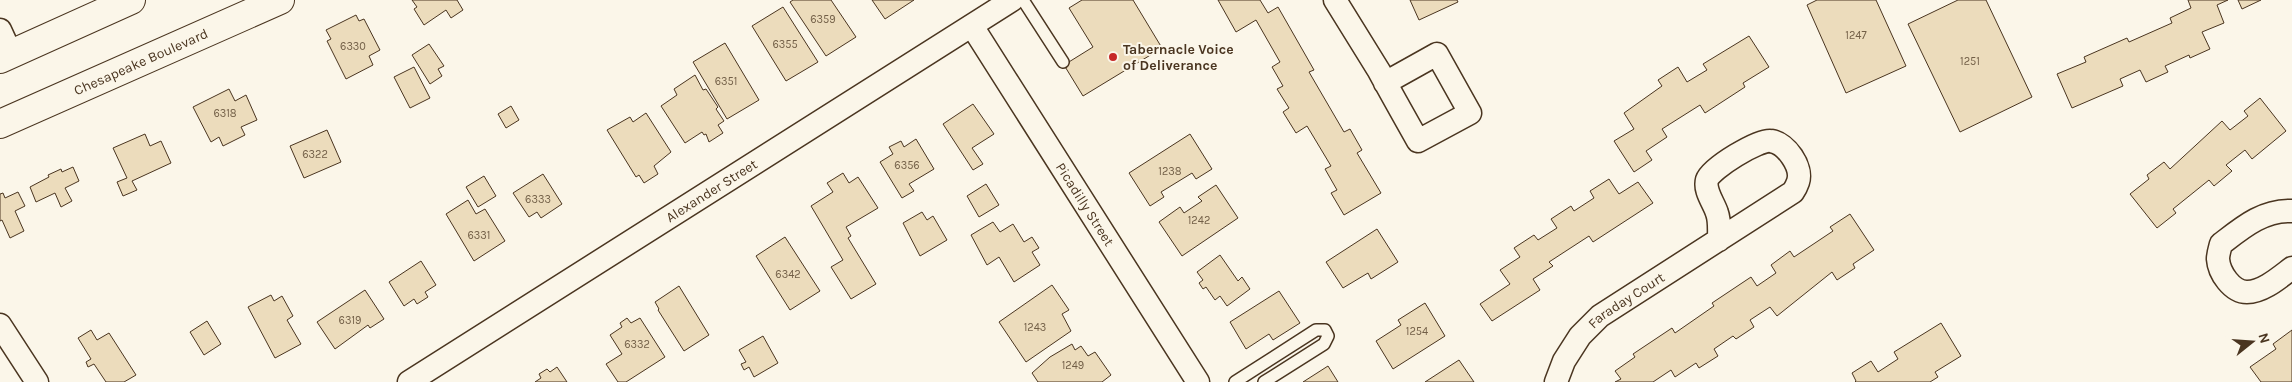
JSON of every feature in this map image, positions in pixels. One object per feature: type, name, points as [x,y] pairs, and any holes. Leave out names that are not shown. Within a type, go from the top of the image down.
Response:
[{"type":"main road","points":[[4,48],[132,0]]},
{"type":"main road","name":"Chesapeake Boulevard","points":[[0,124],[280,0]]},
{"type":"street","name":"Alexander Street","points":[[409,382],[1012,0]]},
{"type":"street","points":[[1336,0],[1385,82]]},
{"type":"street","name":"Picadilly Street","points":[[972,26],[1198,382]]},
{"type":"street","name":"Faraday Court","points":[[1556,382],[1564,361],[1580,336],[1600,316],[1719,240],[1793,192],[1798,182],[1799,172],[1796,163],[1781,144],[1770,140],[1758,142],[1713,170],[1707,180],[1707,189],[1718,214],[1719,240]]},
{"type":"street","points":[[2292,211],[2264,215],[2255,219],[2221,244],[2218,259],[2222,274],[2232,286],[2246,292],[2262,288],[2292,268]]},
{"type":"street","points":[[0,325],[37,382]]},
{"type":"lane","points":[[1023,0],[1063,62]]},
{"type":"lane","points":[[1234,382],[1316,330],[1325,330],[1328,336],[1324,344],[1264,382]]},
{"type":"building","points":[[412,0],[457,0],[463,10],[451,18],[446,10],[424,25],[414,9],[417,7]]},
{"type":"building","points":[[793,0],[831,0],[856,37],[826,56],[790,2]]},
{"type":"building","points":[[872,0],[914,0],[885,19]]},
{"type":"building","name":"Tabernacle Voice of Deliverance","points":[[1082,0],[1133,0],[1162,48],[1083,96],[1064,65],[1093,47],[1069,8]]},
{"type":"building","points":[[1218,0],[1260,0],[1268,13],[1278,7],[1314,70],[1309,72],[1344,132],[1350,129],[1362,150],[1357,153],[1381,193],[1344,215],[1331,193],[1337,190],[1325,169],[1331,166],[1307,126],[1296,133],[1283,112],[1289,108],[1277,89],[1283,86],[1272,67],[1280,62],[1256,20],[1236,32]]},
{"type":"building","points":[[1410,0],[1457,0],[1458,2],[1419,20]]},
{"type":"building","points":[[1817,0],[1876,0],[1906,66],[1846,93],[1807,5]]},
{"type":"building","points":[[1958,0],[1986,0],[2032,97],[1960,132],[1908,24]]},
{"type":"building","points":[[2188,0],[2228,0],[2217,5],[2224,23],[2202,32],[2210,49],[2190,58],[2189,55],[2165,66],[2168,72],[2146,82],[2140,70],[2120,79],[2123,86],[2072,108],[2057,74],[2086,62],[2084,57],[2127,38],[2129,42],[2172,23],[2170,18],[2191,8]]},
{"type":"building","points":[[2238,0],[2261,0],[2242,9]]},
{"type":"building","points":[[783,7],[818,62],[786,81],[752,26]]},
{"type":"building","points":[[356,15],[359,21],[364,19],[380,50],[369,56],[373,65],[346,79],[327,41],[331,39],[326,30]]},
{"type":"building","points":[[1749,36],[1769,67],[1743,83],[1745,87],[1705,113],[1700,105],[1662,129],[1667,137],[1646,151],[1652,160],[1634,172],[1614,141],[1634,129],[1624,113],[1662,86],[1658,80],[1678,67],[1687,82],[1707,70],[1703,64]]},
{"type":"building","points":[[725,43],[759,100],[727,119],[693,62]]},
{"type":"building","points":[[429,44],[444,66],[438,69],[442,76],[430,84],[412,55]]},
{"type":"building","points":[[414,67],[430,98],[410,108],[394,77]]},
{"type":"building","points":[[695,75],[703,90],[706,89],[718,107],[716,109],[724,121],[718,125],[723,133],[709,142],[706,134],[704,135],[702,132],[685,143],[661,106],[677,95],[674,89]]},
{"type":"building","points":[[229,89],[235,101],[246,95],[257,120],[241,127],[245,135],[223,146],[219,137],[211,142],[193,107]]},
{"type":"building","points":[[2260,98],[2286,131],[2252,159],[2245,150],[2226,165],[2232,171],[2214,186],[2209,180],[2173,209],[2176,213],[2157,228],[2130,194],[2149,179],[2147,175],[2164,162],[2170,169],[2222,121],[2230,130],[2248,116],[2244,111]]},
{"type":"building","points":[[973,104],[994,134],[972,148],[983,164],[973,170],[943,124]]},
{"type":"building","points":[[511,106],[519,120],[506,128],[498,114]]},
{"type":"building","points":[[646,113],[671,152],[654,166],[658,174],[644,183],[639,175],[636,177],[607,130],[630,117],[633,122]]},
{"type":"building","points":[[327,130],[341,162],[304,178],[290,146]]},
{"type":"building","points":[[145,134],[150,146],[161,141],[171,163],[132,181],[137,190],[123,196],[117,182],[127,178],[113,148]]},
{"type":"building","points":[[1190,134],[1212,169],[1196,179],[1192,173],[1161,192],[1164,197],[1150,206],[1129,173]]},
{"type":"building","points":[[916,139],[934,169],[909,184],[914,191],[902,198],[880,162],[893,154],[889,147],[901,141],[904,147]]},
{"type":"building","points":[[73,167],[79,181],[65,188],[72,201],[61,207],[55,193],[36,202],[30,187],[49,177],[48,175],[61,169],[62,172]]},
{"type":"building","points":[[843,173],[849,183],[858,177],[878,208],[846,227],[851,236],[848,238],[876,284],[851,299],[831,267],[843,260],[811,206],[833,192],[827,183]]},
{"type":"building","points":[[543,174],[562,204],[541,218],[537,212],[529,217],[513,193]]},
{"type":"building","points":[[484,176],[496,196],[478,207],[466,187]]},
{"type":"building","points":[[1609,179],[1619,194],[1638,182],[1653,203],[1593,242],[1589,236],[1549,262],[1553,266],[1533,279],[1540,290],[1492,321],[1480,304],[1510,284],[1500,270],[1520,257],[1514,248],[1534,235],[1538,240],[1557,228],[1551,219],[1571,206],[1574,211],[1594,198],[1590,191]]},
{"type":"building","points":[[986,184],[999,205],[979,217],[967,196]]},
{"type":"building","points":[[1216,185],[1238,218],[1182,256],[1159,222],[1180,207],[1184,213],[1202,201],[1198,197]]},
{"type":"building","points":[[18,192],[25,206],[15,211],[24,231],[10,238],[2,220],[0,221],[0,194],[3,193],[5,198]]},
{"type":"building","points":[[468,200],[476,214],[485,209],[505,241],[474,261],[446,214]]},
{"type":"building","points":[[922,212],[927,220],[933,216],[947,240],[920,256],[903,223]]},
{"type":"building","points":[[1850,214],[1874,250],[1853,264],[1855,268],[1837,280],[1832,272],[1777,316],[1770,307],[1750,320],[1754,327],[1736,339],[1733,336],[1714,349],[1718,356],[1699,368],[1696,363],[1675,377],[1671,370],[1653,382],[1615,382],[1621,379],[1615,371],[1635,357],[1633,354],[1672,328],[1675,333],[1714,306],[1712,303],[1751,277],[1757,286],[1776,273],[1771,265],[1790,251],[1794,257],[1833,231],[1830,227]]},
{"type":"building","points":[[993,222],[1000,232],[1013,224],[1024,242],[1032,237],[1039,248],[1032,252],[1040,265],[1014,282],[999,257],[987,265],[971,235]]},
{"type":"building","points":[[1377,229],[1398,262],[1371,279],[1368,273],[1343,288],[1326,262]]},
{"type":"building","points":[[785,237],[820,291],[790,310],[756,256]]},
{"type":"building","points":[[1220,255],[1238,281],[1242,277],[1250,289],[1227,306],[1220,296],[1215,300],[1206,287],[1203,289],[1199,283],[1203,280],[1197,272]]},
{"type":"building","points":[[421,261],[436,285],[425,292],[428,297],[417,304],[414,299],[404,306],[389,282]]},
{"type":"building","points":[[1052,285],[1069,310],[1062,314],[1071,331],[1026,362],[999,322]]},
{"type":"building","points":[[679,286],[709,335],[684,351],[655,302]]},
{"type":"building","points":[[365,290],[384,319],[370,328],[368,325],[335,349],[317,322]]},
{"type":"building","points":[[1279,291],[1300,323],[1273,340],[1269,334],[1246,349],[1230,322]]},
{"type":"building","points":[[271,295],[274,301],[282,296],[293,316],[287,320],[301,344],[275,358],[248,307]]},
{"type":"building","points":[[1425,303],[1445,336],[1393,369],[1376,341],[1401,325],[1398,320]]},
{"type":"building","points":[[627,318],[631,323],[640,318],[665,357],[626,382],[618,382],[606,364],[622,354],[610,335],[622,327],[620,323]]},
{"type":"building","points":[[207,321],[221,344],[204,355],[190,332]]},
{"type":"building","points":[[1941,323],[1961,356],[1935,372],[1938,377],[1930,382],[1855,382],[1852,373],[1871,361],[1878,372],[1898,359],[1894,352]]},
{"type":"building","points":[[91,330],[97,340],[109,333],[136,375],[124,382],[106,382],[94,364],[88,367],[86,362],[91,359],[78,338]]},
{"type":"building","points":[[2292,330],[2292,382],[2261,382],[2250,367],[2276,349],[2273,344]]},
{"type":"building","points":[[763,336],[778,363],[754,377],[749,367],[744,370],[741,364],[746,362],[739,350]]},
{"type":"building","points":[[1072,344],[1075,350],[1081,346],[1088,356],[1095,352],[1111,375],[1102,382],[1038,382],[1032,373],[1050,357]]},
{"type":"building","points":[[1459,360],[1474,382],[1425,382]]},
{"type":"building","points":[[1328,366],[1338,382],[1303,382]]},
{"type":"building","points":[[557,367],[567,382],[535,382],[541,378],[539,374],[547,369],[550,372]]},
{"type":"place","name":"Tabernacle Voice of Deliverance","points":[[1113,57]]}]
